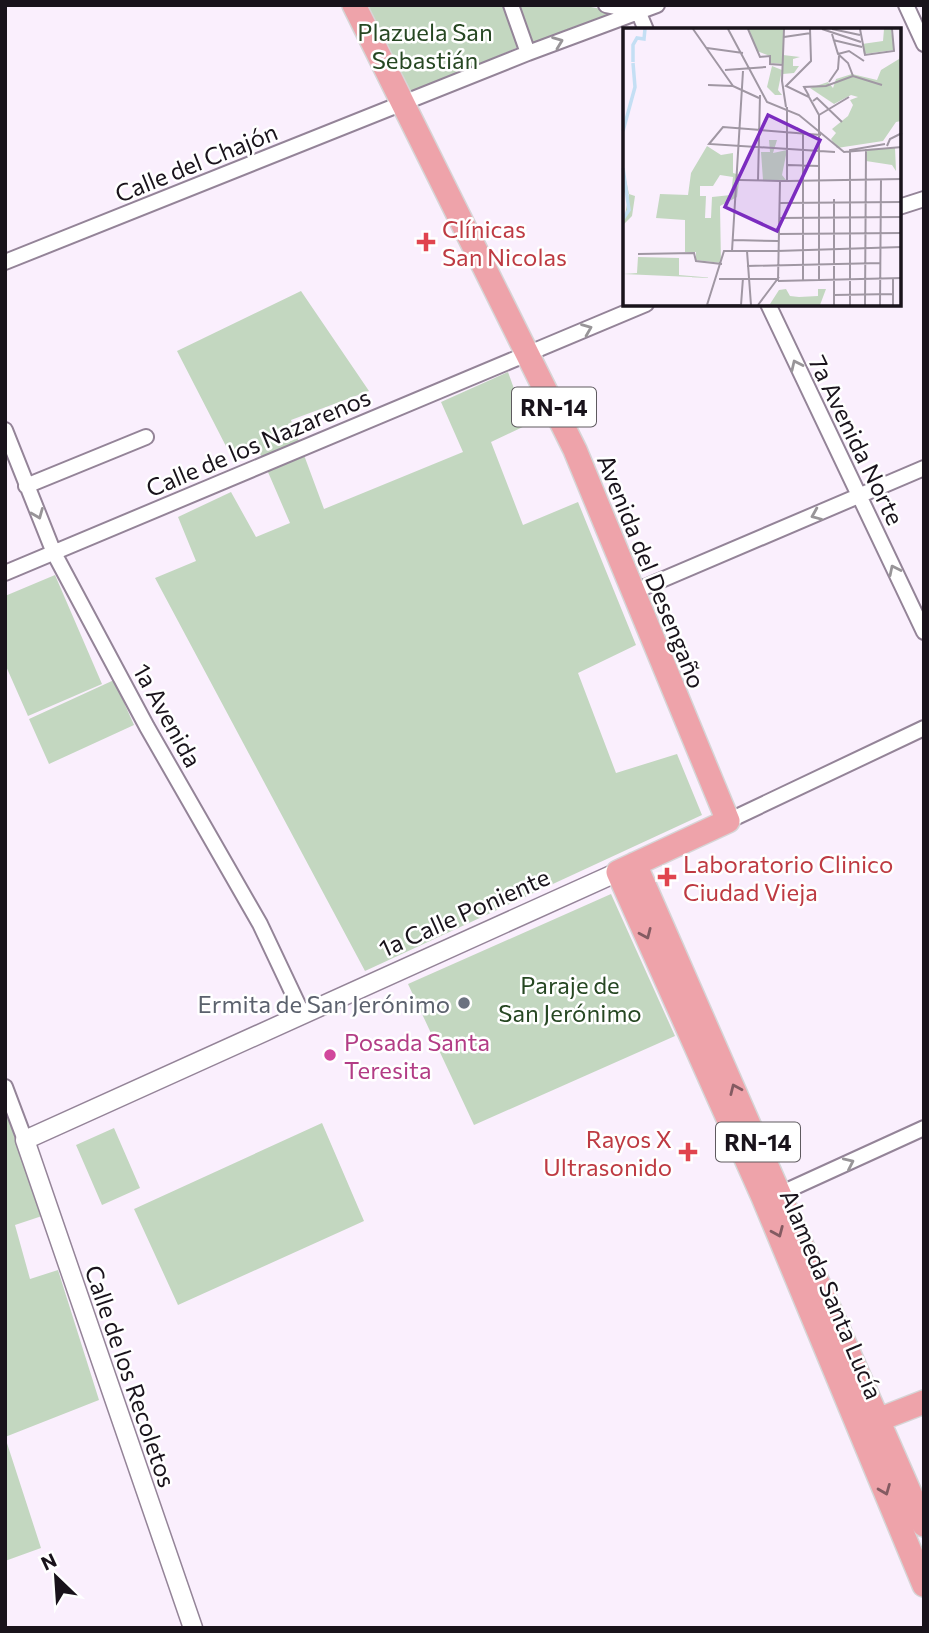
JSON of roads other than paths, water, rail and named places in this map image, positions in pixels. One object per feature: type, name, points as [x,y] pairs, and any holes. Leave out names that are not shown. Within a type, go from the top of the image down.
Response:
[{"type":"main road","name":"Avenida del Desengaño","points":[[354,5],[575,450],[631,593],[728,821]]},
{"type":"main road","name":"1a Calle Poniente","points":[[627,868],[728,821]]},
{"type":"main road","name":"Alameda Santa Lucía","points":[[627,868],[772,1196],[868,1424],[924,1585]]},
{"type":"main road","points":[[868,1424],[924,1402]]},
{"type":"main road","name":"Alameda Santa Lucía","points":[[868,1424],[924,1525]]},
{"type":"street","points":[[511,5],[528,53]]},
{"type":"street","points":[[606,5],[638,11],[645,28]]},
{"type":"street","name":"Calle del Chajón","points":[[5,262],[404,105],[528,53],[657,5]]},
{"type":"street","points":[[906,5],[924,44]]},
{"type":"street","points":[[901,207],[924,199]]},
{"type":"street","name":"Calle de los Nazarenos","points":[[5,573],[641,306]]},
{"type":"street","name":"7a Avenida Norte","points":[[769,306],[924,632]]},
{"type":"street","name":"1a Avenida","points":[[5,430],[10,456],[26,486],[54,553],[147,727],[260,924],[303,1015]]},
{"type":"street","points":[[26,486],[146,437]]},
{"type":"street","points":[[631,593],[924,468]]},
{"type":"street","name":"1a Calle Poniente","points":[[728,821],[924,728]]},
{"type":"street","name":"1a Calle Poniente","points":[[25,1140],[627,868]]},
{"type":"street","points":[[5,1087],[25,1140]]},
{"type":"street","points":[[772,1196],[924,1128]]},
{"type":"street","name":"Calle de los Recoletos","points":[[25,1140],[192,1628]]},
{"type":"place","name":"Clínicas San Nicolas","points":[[426,242]]},
{"type":"place","name":"Laboratorio Clinico Ciudad Vieja","points":[[667,877]]},
{"type":"place","name":"Ermita de San Jerónimo","points":[[464,1003]]},
{"type":"place","name":"Posada Santa Teresita","points":[[330,1055]]},
{"type":"place","name":"Rayos X Ultrasonido","points":[[688,1152]]},
{"type":"park label","name":"Plazuela San Sebastián","points":[[425,45]]},
{"type":"park label","name":"Paraje de San Jerónimo","points":[[570,998]]}]
